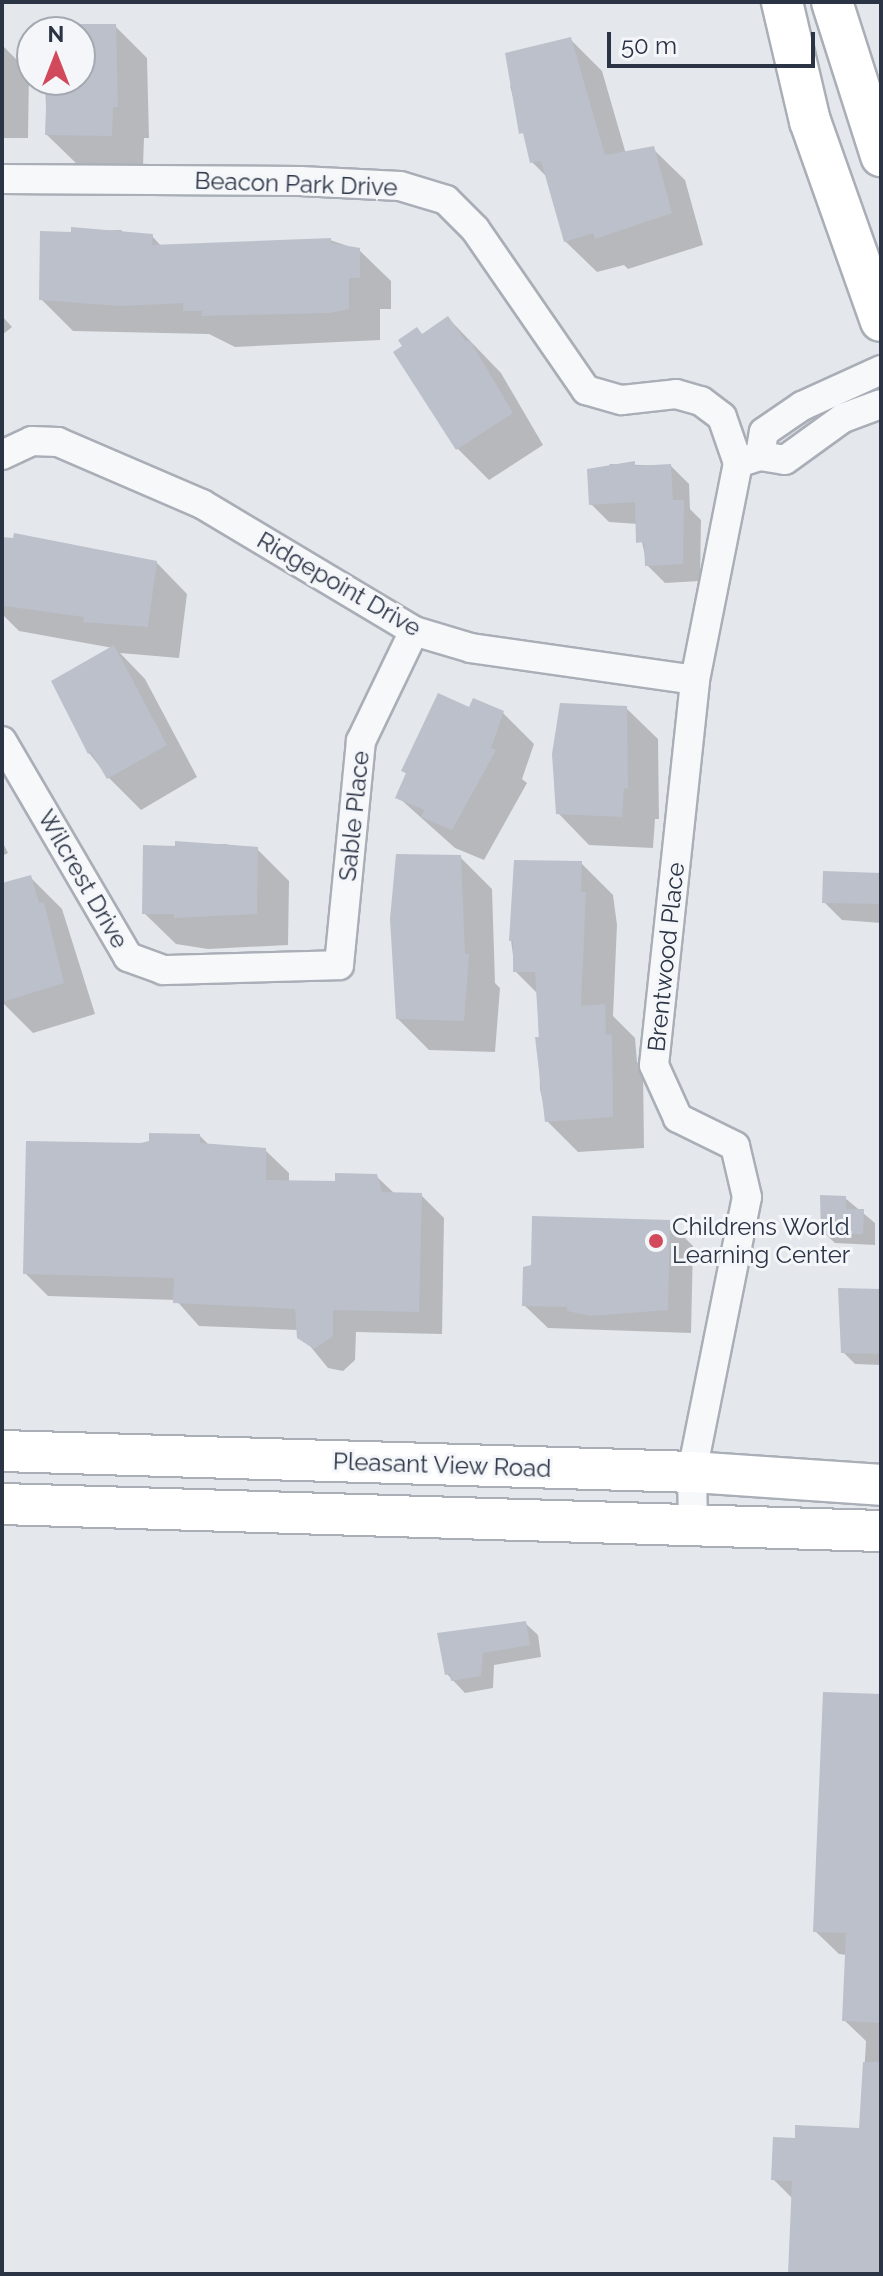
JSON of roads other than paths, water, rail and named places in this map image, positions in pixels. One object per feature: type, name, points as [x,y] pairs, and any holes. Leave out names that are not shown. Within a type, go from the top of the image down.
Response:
[{"type":"main road","points":[[782,2],[810,121],[881,321]]},
{"type":"main road","points":[[832,2],[881,156]]},
{"type":"main road","name":"Pleasant View Road","points":[[2,1451],[692,1472],[881,1485]]},
{"type":"main road","points":[[176,1510],[178,1457]]},
{"type":"main road","points":[[2,1504],[881,1531]]},
{"type":"street","name":"Beacon Park Drive","points":[[2,179],[300,181],[400,186],[446,200],[475,229],[586,390],[622,400],[676,394],[701,401],[722,417],[749,460]]},
{"type":"street","name":"Brentwood Place","points":[[693,1527],[692,1472],[747,1197],[735,1146],[678,1118],[654,1065],[695,680],[749,460],[764,432],[802,406],[881,370]]},
{"type":"street","points":[[749,460],[785,460],[843,418],[881,404]]},
{"type":"street","name":"Ridgepoint Drive","points":[[2,455],[32,441],[58,442],[202,504],[414,631],[471,648],[695,680]]},
{"type":"street","name":"Sable Place","points":[[339,965],[361,741],[414,631]]},
{"type":"street","name":"Wilcrest Drive","points":[[2,741],[128,957],[163,970],[339,965]]},
{"type":"place","name":"Childrens World Learning Center","points":[[656,1241]]}]
